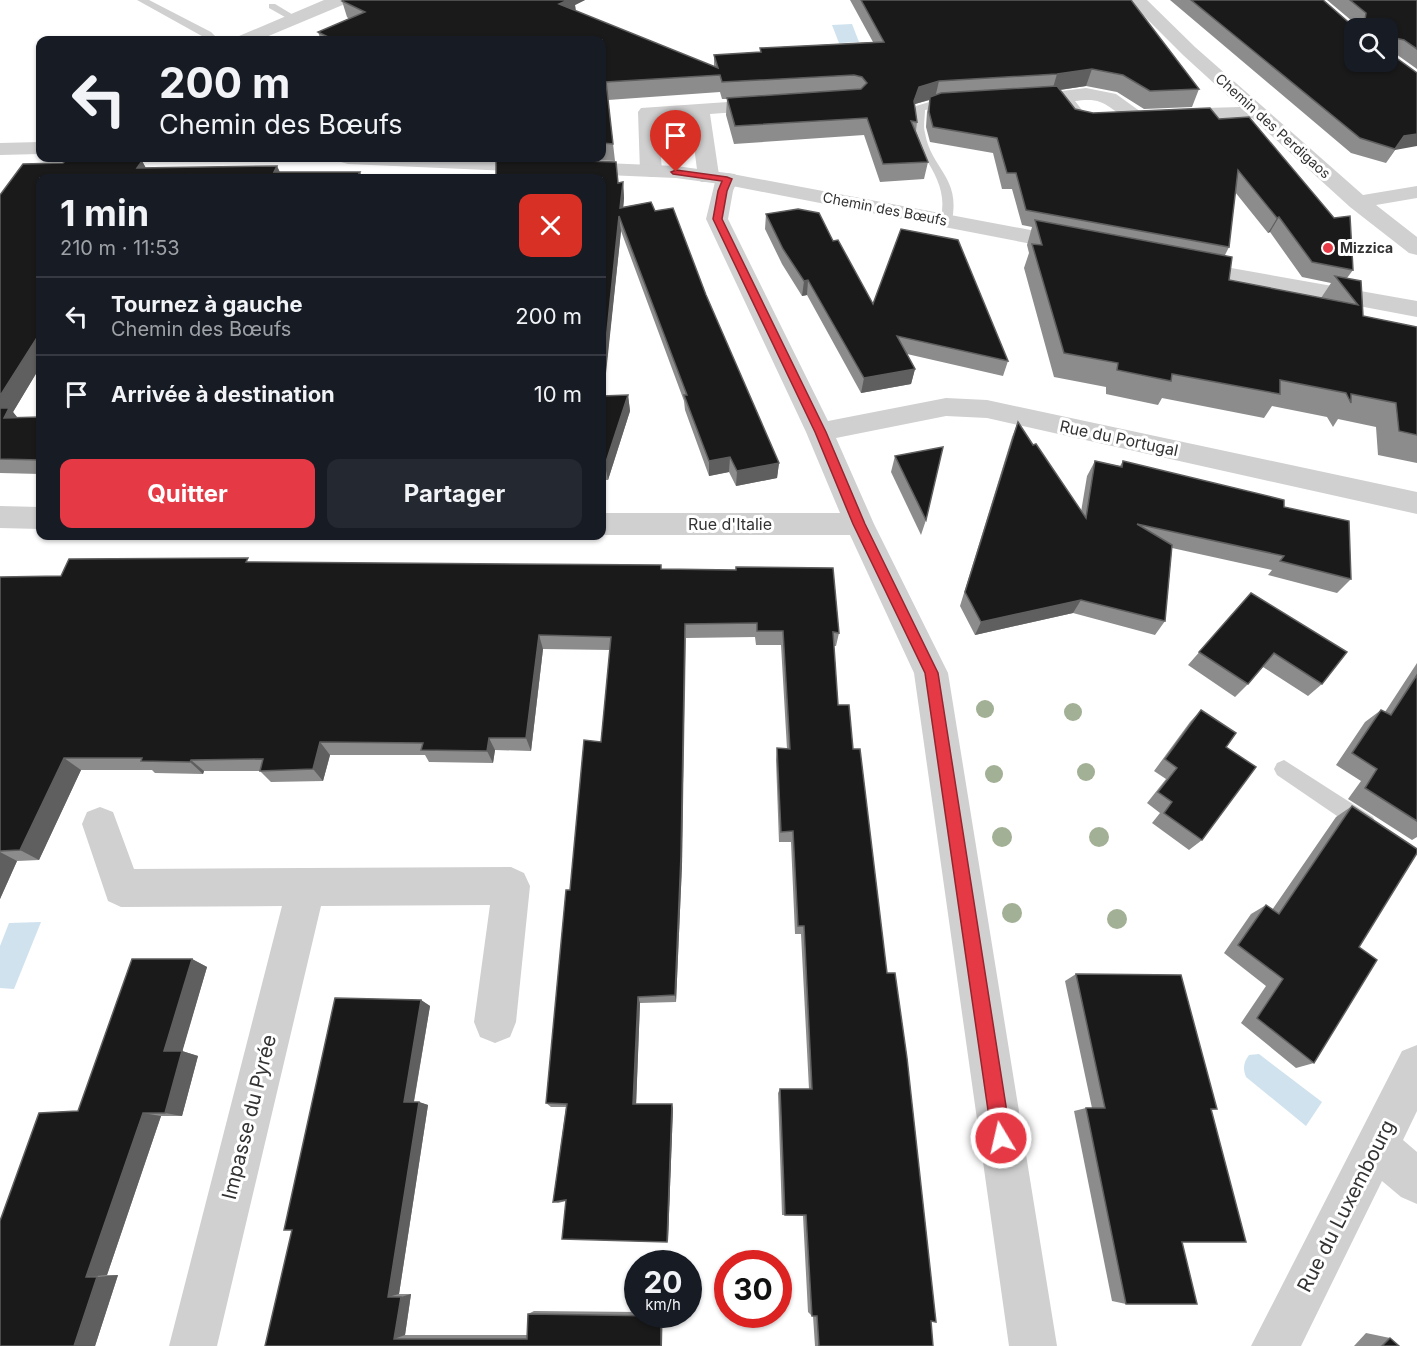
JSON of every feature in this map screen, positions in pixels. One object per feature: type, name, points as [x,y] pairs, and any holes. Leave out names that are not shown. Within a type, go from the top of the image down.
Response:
[{"type":"street","points":[[255,36],[339,0]]},
{"type":"street","name":"Chemin des Perdigaos","points":[[1137,0],[1189,51],[1416,251]]},
{"type":"street","points":[[1138,117],[1106,95],[1096,93],[1056,96],[1079,118],[1088,120],[1257,112]]},
{"type":"street","points":[[651,171],[648,111],[793,104]]},
{"type":"street","points":[[699,109],[722,191],[717,219],[820,432],[859,524],[931,673],[1033,1346]]},
{"type":"street","points":[[1,158],[36,149]]},
{"type":"street","points":[[1,158],[36,156]]},
{"type":"street","name":"Chemin des Bœufs","points":[[441,162],[651,171],[718,178],[1095,249]]},
{"type":"street","points":[[1358,202],[1417,192]]},
{"type":"street","points":[[1163,262],[1417,309]]},
{"type":"street","name":"Rue du Portugal","points":[[820,432],[946,407],[987,409],[1417,503]]},
{"type":"street","points":[[0,517],[36,518]]},
{"type":"street","name":"Rue d'Italie","points":[[606,524],[859,524]]},
{"type":"street","points":[[100,824],[121,888],[511,886],[495,1022]]},
{"type":"street","name":"Impasse du Pyrée","points":[[193,1346],[306,888]]},
{"type":"street","name":"Rue du Luxembourg","points":[[1275,1346],[1417,1066]]},
{"type":"street","points":[[1376,1147],[1417,1181]]},
{"type":"lane","points":[[142,0],[210,36]]},
{"type":"lane","points":[[272,6],[295,19]]},
{"type":"lane","points":[[946,221],[951,206],[949,192],[919,135],[920,108],[936,103],[960,102]]},
{"type":"lane","points":[[1284,769],[1379,832]]},
{"type":"water","points":[[852,24],[859,42],[839,43],[832,25]]},
{"type":"water","points":[[41,922],[14,989],[0,988],[0,946],[9,923]]},
{"type":"water","points":[[1259,1054],[1322,1102],[1306,1126],[1246,1077],[1244,1066],[1247,1058],[1249,1055]]},
{"type":"building","points":[[568,0],[559,4],[718,68],[714,55],[761,52],[760,48],[884,42],[861,0],[1131,0],[1199,89],[1150,91],[1123,75],[1092,69],[1057,74],[939,81],[919,87],[914,101],[917,122],[911,121],[928,162],[883,164],[867,118],[735,126],[727,98],[861,89],[867,83],[862,77],[854,75],[722,82],[720,75],[606,82],[606,36],[326,36],[318,32],[365,12],[342,1]]},
{"type":"building","points":[[1191,0],[1323,0],[1344,18],[1344,72],[1398,72],[1398,59],[1417,73],[1417,134],[1404,136],[1395,149],[1360,138]]},
{"type":"building","points":[[1350,0],[1417,0],[1417,49],[1398,39],[1398,18],[1365,18],[1366,13]]},
{"type":"building","points":[[606,82],[613,144],[606,143]]},
{"type":"building","points":[[1057,86],[1075,109],[1093,113],[1210,108],[1219,119],[1249,117],[1334,218],[1350,216],[1353,270],[1312,262],[1279,217],[1277,218],[1238,170],[1229,247],[1026,210],[1016,173],[1007,173],[997,138],[933,127],[929,112],[930,97],[941,93]]},
{"type":"building","points":[[141,162],[137,168],[277,166],[274,172],[360,172],[359,174],[36,174],[36,339],[0,396],[0,195],[23,164]]},
{"type":"building","points":[[496,162],[616,162],[618,183],[623,182],[620,208],[651,202],[655,211],[673,208],[706,295],[779,463],[737,471],[730,457],[709,461],[684,395],[687,395],[619,216],[606,341],[606,174],[496,174]]},
{"type":"building","points":[[798,209],[819,213],[833,241],[838,240],[873,304],[901,229],[958,240],[1008,361],[897,336],[915,369],[864,378],[808,280],[804,281],[783,249],[766,214]]},
{"type":"building","points":[[1035,220],[1232,257],[1229,280],[1358,305],[1335,276],[1361,281],[1363,316],[1417,327],[1417,435],[1399,431],[1396,403],[1351,394],[1351,403],[1346,393],[1280,380],[1280,394],[1172,374],[1171,381],[1117,370],[1118,363],[1064,353],[1032,244],[1042,245]]},
{"type":"building","points":[[628,395],[606,462],[606,396]]},
{"type":"building","points":[[0,408],[9,408],[4,418],[36,417],[36,460],[0,459]]},
{"type":"building","points":[[1018,422],[1033,445],[1036,444],[1086,518],[1095,461],[1122,467],[1123,461],[1284,500],[1284,507],[1349,521],[1351,579],[1280,561],[1284,556],[1137,524],[1172,545],[1165,621],[1081,600],[981,622],[965,592]]},
{"type":"building","points":[[943,447],[926,520],[895,456]]},
{"type":"building","points":[[248,558],[246,562],[661,565],[661,569],[736,570],[736,567],[833,568],[839,633],[833,632],[838,705],[849,705],[853,749],[860,749],[887,973],[895,973],[907,1058],[936,1322],[931,1321],[933,1346],[819,1346],[817,1316],[812,1316],[806,1215],[785,1215],[780,1089],[812,1089],[804,926],[798,926],[793,831],[781,832],[777,748],[790,749],[783,631],[757,631],[757,623],[685,624],[681,855],[675,995],[638,997],[633,1104],[672,1104],[667,1242],[562,1239],[566,1200],[553,1202],[567,1104],[546,1103],[566,890],[570,890],[584,740],[601,742],[611,637],[539,635],[526,738],[489,738],[487,751],[421,750],[423,743],[320,742],[313,769],[260,771],[263,759],[191,760],[190,762],[141,761],[142,758],[64,758],[20,850],[0,851],[0,577],[61,576],[69,559]]},
{"type":"building","points":[[1251,593],[1347,652],[1322,684],[1274,653],[1248,684],[1199,652]]},
{"type":"building","points":[[1417,675],[1417,821],[1365,788],[1377,769],[1352,753],[1381,710],[1391,715]]},
{"type":"building","points":[[1201,710],[1236,733],[1226,747],[1256,767],[1202,840],[1164,813],[1172,802],[1158,792],[1177,768],[1165,759]]},
{"type":"building","points":[[1352,806],[1417,849],[1417,853],[1359,947],[1377,960],[1314,1063],[1257,1018],[1283,979],[1238,945],[1266,905],[1279,914]]},
{"type":"building","points":[[132,959],[192,959],[164,1051],[182,1051],[165,1113],[143,1113],[86,1277],[97,1277],[74,1346],[0,1346],[0,1221],[39,1113],[78,1111]]},
{"type":"building","points":[[1076,974],[1181,975],[1217,1109],[1211,1109],[1246,1242],[1182,1242],[1197,1304],[1126,1304],[1086,1108],[1105,1108]]},
{"type":"building","points":[[335,998],[421,1000],[404,1102],[419,1102],[388,1297],[401,1297],[394,1339],[527,1339],[528,1314],[624,1315],[624,1328],[661,1328],[661,1346],[265,1346],[292,1230],[284,1230]]},
{"type":"building","points":[[1390,1338],[1399,1346],[1382,1346]]},
{"type":"place","name":"Mizzica","points":[[1328,248]]},
{"type":"route","points":[[676,172],[727,179],[722,191],[717,219],[820,432],[859,524],[931,673],[1001,1138]]}]
